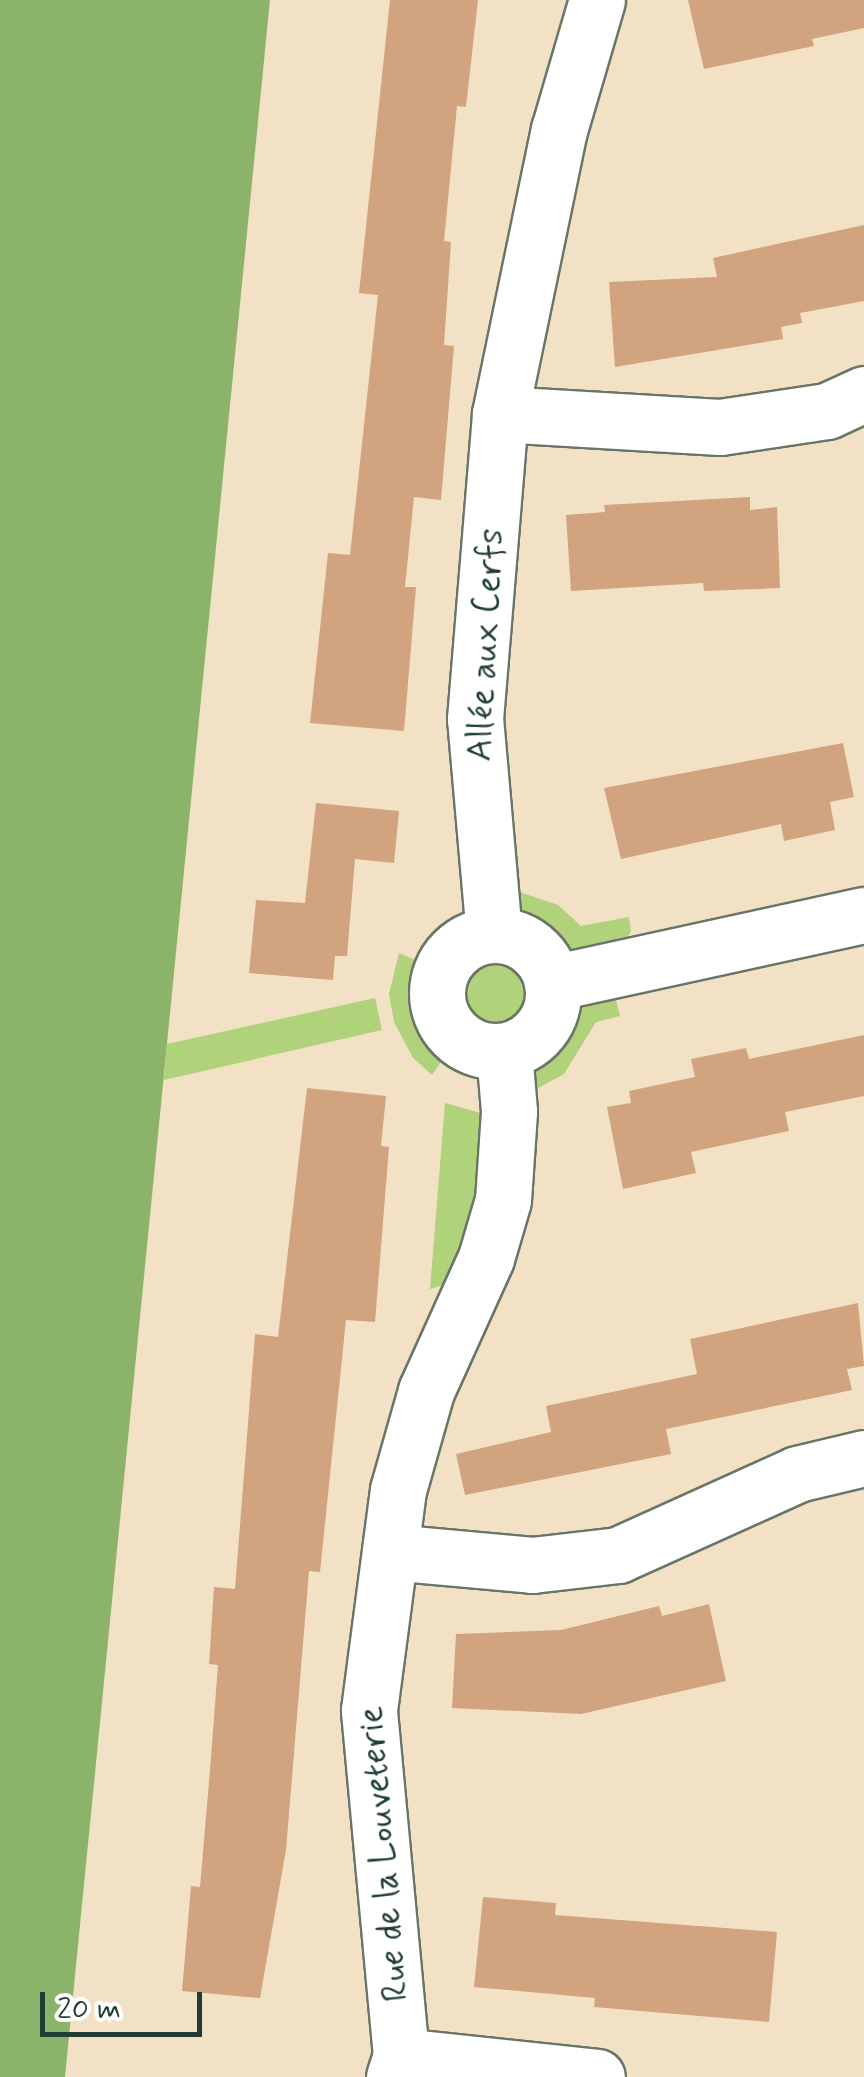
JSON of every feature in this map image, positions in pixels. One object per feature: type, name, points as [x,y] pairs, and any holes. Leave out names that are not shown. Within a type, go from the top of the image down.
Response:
[{"type":"street","name":"Allée aux Cerfs","points":[[494,935],[475,719],[500,414],[559,130],[597,0]]},
{"type":"street","points":[[500,414],[720,427],[827,411],[864,394]]},
{"type":"street","points":[[552,982],[864,916]]},
{"type":"street","points":[[494,935],[531,948],[552,982],[547,1019],[522,1045],[504,1051],[470,1046],[438,1007],[440,973],[449,958],[494,935]]},
{"type":"street","name":"Rue de la Louveterie","points":[[397,2066],[368,1710],[398,1490],[426,1392],[486,1258],[502,1200],[509,1111],[504,1051]]},
{"type":"street","points":[[390,1552],[532,1565],[618,1555],[796,1474],[864,1458]]},
{"type":"street","points":[[397,2066],[597,2077]]},
{"type":"green space","points":[[0,0],[270,0],[65,2077],[0,2077]]},
{"type":"green space","points":[[511,889],[558,905],[581,926],[629,917],[631,932],[624,941],[574,951],[547,925],[512,911]]},
{"type":"green space","points":[[399,953],[420,962],[415,1012],[430,1043],[445,1056],[432,1075],[413,1058],[394,1022],[389,994]]},
{"type":"green space","points":[[496,960],[519,969],[528,992],[519,1015],[496,1024],[473,1015],[464,992],[473,969]]},
{"type":"green space","points":[[614,992],[620,1016],[596,1022],[564,1074],[529,1093],[527,1069],[563,1041],[581,1001]]},
{"type":"green space","points":[[375,998],[382,1030],[164,1080],[167,1044]]},
{"type":"green space","points":[[445,1103],[488,1115],[490,1145],[455,1282],[430,1289]]},
{"type":"building","points":[[390,0],[478,0],[466,107],[457,106],[444,241],[451,242],[444,345],[454,346],[441,500],[414,497],[405,587],[416,587],[404,731],[310,723],[328,553],[350,555],[378,295],[359,293]]},
{"type":"building","points":[[688,0],[864,0],[864,28],[812,39],[814,46],[704,69]]},
{"type":"building","points":[[864,225],[864,301],[800,313],[802,323],[781,327],[783,339],[615,367],[609,282],[717,277],[713,258]]},
{"type":"building","points":[[750,497],[750,510],[777,507],[780,588],[704,591],[703,583],[571,591],[566,515],[605,512],[604,505]]},
{"type":"building","points":[[843,743],[854,797],[830,802],[835,830],[784,841],[781,824],[621,859],[604,788]]},
{"type":"building","points":[[316,803],[399,811],[394,863],[355,859],[347,956],[335,956],[333,980],[249,973],[256,900],[305,903]]},
{"type":"building","points":[[864,1035],[864,1096],[785,1112],[789,1131],[691,1152],[696,1173],[623,1189],[607,1107],[631,1103],[629,1091],[695,1077],[691,1059],[746,1048],[749,1059]]},
{"type":"building","points":[[307,1088],[386,1096],[381,1146],[389,1147],[375,1322],[346,1320],[320,1572],[309,1571],[286,1850],[260,1998],[182,1991],[191,1886],[200,1887],[210,1770],[218,1665],[209,1664],[214,1587],[235,1589],[255,1334],[278,1337]]},
{"type":"building","points":[[858,1303],[864,1366],[847,1369],[852,1390],[666,1429],[671,1454],[465,1495],[456,1454],[551,1432],[546,1406],[697,1374],[690,1339]]},
{"type":"building","points":[[709,1604],[726,1681],[581,1714],[452,1708],[456,1634],[561,1630],[659,1606],[662,1616]]},
{"type":"building","points":[[483,1897],[556,1903],[555,1915],[777,1932],[769,2022],[594,2007],[595,1998],[474,1987]]}]
